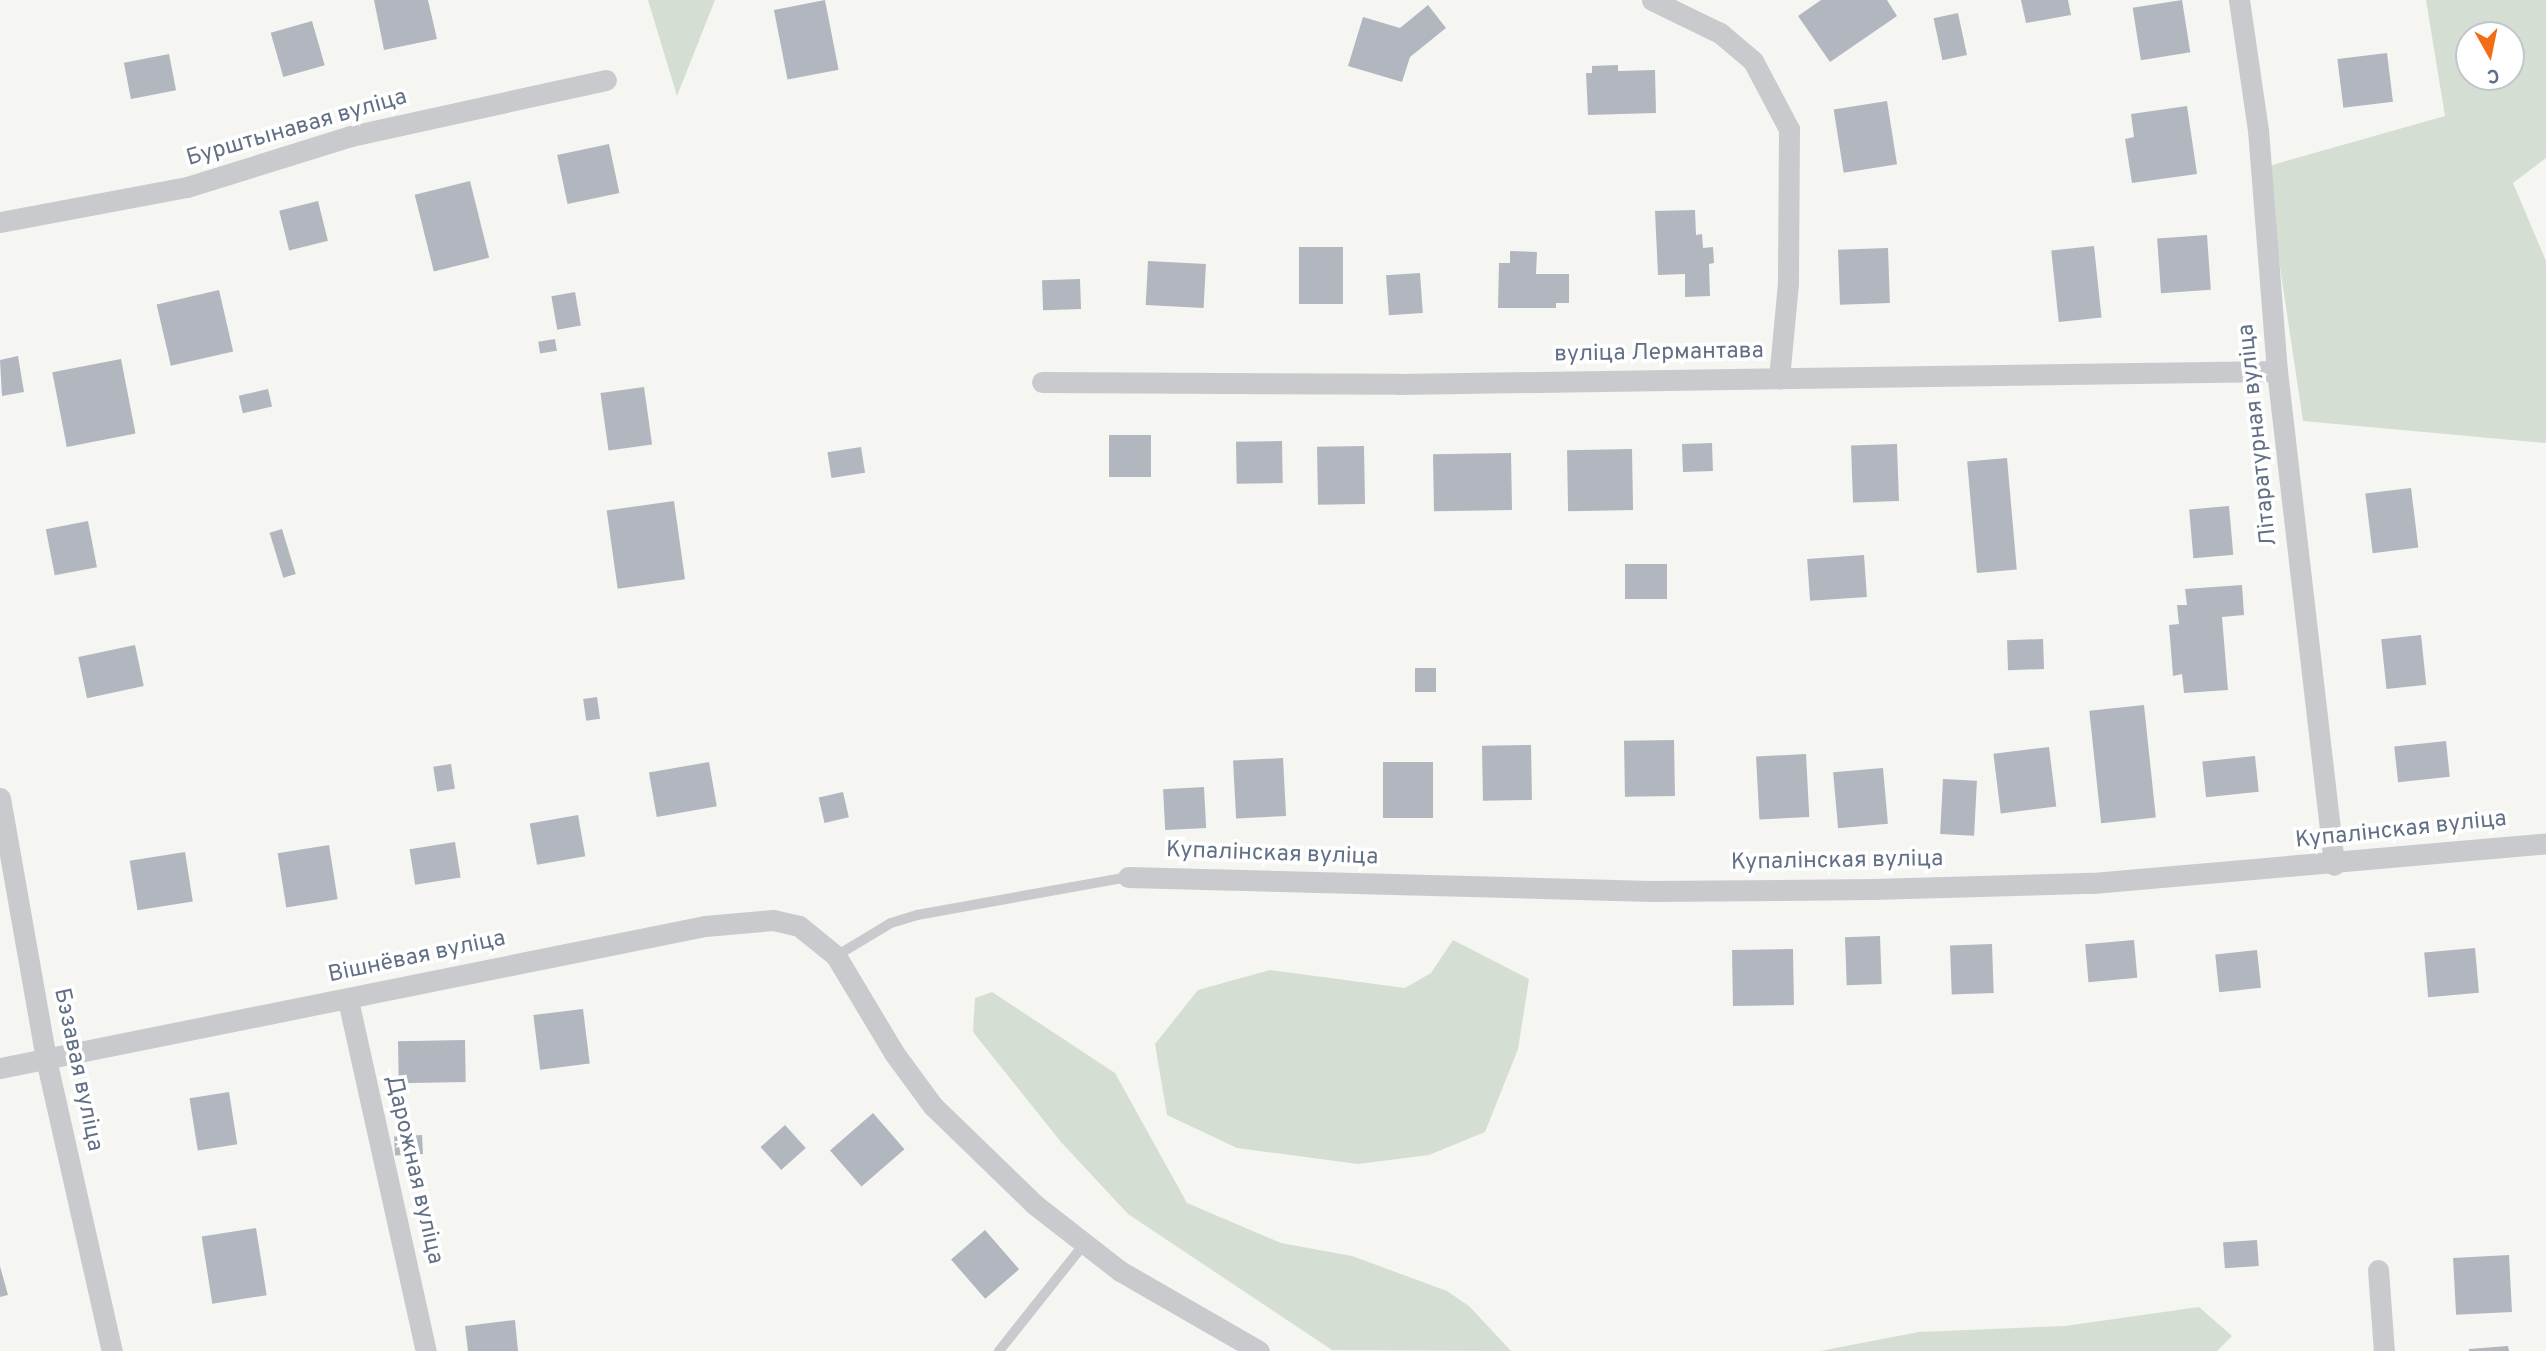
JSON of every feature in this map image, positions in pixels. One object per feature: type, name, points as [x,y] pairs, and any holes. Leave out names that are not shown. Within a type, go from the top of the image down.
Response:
[{"type":"street","points":[[1652,0],[1720,33],[1753,61],[1789,129],[1788,283],[1779,379]]},
{"type":"street","name":"Літаратурная вуліца","points":[[2239,0],[2258,130],[2277,371],[2334,865]]},
{"type":"street","name":"Бурштынавая вуліца","points":[[0,222],[187,187],[351,136],[607,80]]},
{"type":"street","name":"вуліца Лермантава","points":[[1042,382],[1398,384],[2277,371]]},
{"type":"street","name":"Бэзавая вуліца","points":[[0,798],[46,1059],[112,1351]]},
{"type":"street","name":"Купалінская вуліца","points":[[1128,877],[1651,891],[1844,889],[2093,883],[2334,865],[2546,843]]},
{"type":"street","name":"Вішнёвая вуліца","points":[[0,1068],[742,920],[773,920],[800,926],[836,956],[894,1053],[933,1106],[994,1168],[1084,1244],[1161,1297],[1259,1351]]},
{"type":"street","name":"Дарожная вуліца","points":[[348,1000],[426,1351]]},
{"type":"street","points":[[2378,1270],[2384,1351]]},
{"type":"lane","points":[[836,956],[881,928],[917,915],[1128,877]]},
{"type":"lane","points":[[999,1351],[1084,1244]]},
{"type":"shaded area","points":[[648,0],[715,0],[677,96]]},
{"type":"shaded area","points":[[2426,0],[2546,0],[2546,158],[2513,183],[2546,261],[2546,443],[2303,421],[2265,167],[2445,116]]},
{"type":"shaded area","points":[[1453,940],[1529,979],[1518,1049],[1485,1132],[1429,1155],[1358,1164],[1237,1148],[1167,1115],[1155,1044],[1198,990],[1270,970],[1405,988],[1431,973]]},
{"type":"shaded area","points":[[992,992],[1115,1073],[1187,1203],[1281,1243],[1352,1256],[1447,1291],[1469,1306],[1511,1351],[1332,1350],[1128,1214],[1061,1142],[973,1032],[975,998]]},
{"type":"shaded area","points":[[2199,1307],[2232,1336],[2217,1351],[1820,1351],[1919,1332],[2065,1326]]},
{"type":"building","points":[[374,0],[428,0],[437,39],[384,50]]},
{"type":"building","points":[[825,0],[839,70],[788,80],[774,10]]},
{"type":"building","points":[[1821,0],[1887,0],[1897,16],[1830,62],[1798,16]]},
{"type":"building","points":[[2021,0],[2068,0],[2071,15],[2026,23]]},
{"type":"building","points":[[2182,0],[2190,52],[2141,60],[2133,8]]},
{"type":"building","points":[[1428,5],[1446,28],[1410,57],[1402,82],[1348,66],[1363,17],[1400,28]]},
{"type":"building","points":[[1958,13],[1967,55],[1942,60],[1934,18]]},
{"type":"building","points":[[312,21],[325,65],[283,77],[271,33]]},
{"type":"building","points":[[2387,53],[2393,102],[2343,108],[2337,59]]},
{"type":"building","points":[[169,54],[176,90],[131,99],[124,63]]},
{"type":"building","points":[[1618,65],[1618,71],[1655,70],[1656,113],[1588,115],[1586,73],[1592,73],[1592,66]]},
{"type":"building","points":[[1887,101],[1897,164],[1844,173],[1834,109]]},
{"type":"building","points":[[2187,106],[2197,174],[2132,183],[2125,139],[2134,137],[2131,114]]},
{"type":"building","points":[[609,144],[619,193],[568,204],[557,155]]},
{"type":"building","points":[[470,181],[489,258],[434,271],[415,195]]},
{"type":"building","points":[[318,201],[328,241],[289,250],[279,211]]},
{"type":"building","points":[[1695,210],[1696,235],[1702,234],[1703,248],[1713,247],[1714,263],[1709,264],[1710,296],[1685,297],[1685,274],[1658,275],[1655,211]]},
{"type":"building","points":[[2207,235],[2211,290],[2161,293],[2157,238]]},
{"type":"building","points":[[2094,246],[2102,318],[2059,322],[2051,250]]},
{"type":"building","points":[[1299,247],[1343,247],[1343,304],[1299,304]]},
{"type":"building","points":[[1888,248],[1890,303],[1840,305],[1838,250]]},
{"type":"building","points":[[1510,251],[1537,252],[1536,274],[1569,274],[1569,303],[1556,303],[1556,308],[1498,308],[1499,263],[1510,263]]},
{"type":"building","points":[[1148,261],[1206,264],[1204,308],[1146,305]]},
{"type":"building","points":[[1420,273],[1423,313],[1389,315],[1386,275]]},
{"type":"building","points":[[1080,279],[1081,309],[1043,310],[1042,280]]},
{"type":"building","points":[[219,290],[233,351],[171,366],[157,304]]},
{"type":"building","points":[[575,292],[581,325],[557,330],[551,296]]},
{"type":"building","points":[[555,339],[557,351],[540,354],[538,342]]},
{"type":"building","points":[[18,356],[24,392],[2,396],[0,360]]},
{"type":"building","points":[[121,359],[136,434],[67,447],[52,372]]},
{"type":"building","points":[[644,387],[652,444],[609,451],[600,393]]},
{"type":"building","points":[[268,389],[272,407],[243,413],[239,396]]},
{"type":"building","points":[[1109,435],[1151,435],[1151,477],[1109,477]]},
{"type":"building","points":[[1282,441],[1283,483],[1237,484],[1236,442]]},
{"type":"building","points":[[1712,443],[1713,471],[1683,472],[1682,444]]},
{"type":"building","points":[[1897,444],[1899,501],[1853,503],[1851,446]]},
{"type":"building","points":[[1364,446],[1365,504],[1318,505],[1317,447]]},
{"type":"building","points":[[861,447],[865,473],[831,478],[827,452]]},
{"type":"building","points":[[1632,449],[1633,510],[1568,511],[1567,450]]},
{"type":"building","points":[[1511,453],[1512,510],[1434,511],[1433,454]]},
{"type":"building","points":[[2007,458],[2017,570],[1977,573],[1967,461]]},
{"type":"building","points":[[2411,488],[2418,548],[2373,553],[2365,494]]},
{"type":"building","points":[[674,501],[685,579],[618,589],[607,510]]},
{"type":"building","points":[[2229,506],[2233,555],[2193,558],[2189,509]]},
{"type":"building","points":[[88,521],[97,567],[55,575],[46,529]]},
{"type":"building","points":[[282,529],[296,574],[283,578],[270,533]]},
{"type":"building","points":[[1864,555],[1867,597],[1810,601],[1807,559]]},
{"type":"building","points":[[1625,564],[1667,564],[1667,599],[1625,599]]},
{"type":"building","points":[[2242,585],[2244,615],[2222,617],[2228,690],[2184,693],[2182,674],[2173,676],[2169,625],[2179,624],[2177,605],[2187,605],[2185,589]]},
{"type":"building","points":[[2421,635],[2426,685],[2386,689],[2381,639]]},
{"type":"building","points":[[2043,639],[2044,669],[2008,670],[2007,640]]},
{"type":"building","points":[[135,645],[144,686],[87,698],[78,657]]},
{"type":"building","points":[[1415,668],[1436,668],[1436,692],[1415,692]]},
{"type":"building","points":[[597,697],[600,719],[586,721],[583,699]]},
{"type":"building","points":[[2144,705],[2156,817],[2101,823],[2089,711]]},
{"type":"building","points":[[1674,740],[1675,796],[1625,797],[1624,741]]},
{"type":"building","points":[[2446,741],[2450,777],[2398,782],[2394,746]]},
{"type":"building","points":[[1531,745],[1532,800],[1483,801],[1482,746]]},
{"type":"building","points":[[2049,747],[2056,807],[2001,813],[1993,754]]},
{"type":"building","points":[[1806,754],[1809,817],[1759,820],[1756,757]]},
{"type":"building","points":[[2255,756],[2259,792],[2206,797],[2202,762]]},
{"type":"building","points":[[1283,758],[1286,816],[1236,819],[1233,761]]},
{"type":"building","points":[[709,762],[717,806],[657,817],[649,773]]},
{"type":"building","points":[[1383,762],[1433,762],[1433,818],[1383,818]]},
{"type":"building","points":[[451,764],[455,789],[437,792],[433,767]]},
{"type":"building","points":[[1883,768],[1888,824],[1838,828],[1833,772]]},
{"type":"building","points":[[1943,779],[1977,781],[1974,836],[1940,834]]},
{"type":"building","points":[[1204,787],[1206,828],[1165,830],[1163,789]]},
{"type":"building","points":[[843,792],[849,817],[824,823],[819,798]]},
{"type":"building","points":[[578,815],[585,856],[537,865],[530,824]]},
{"type":"building","points":[[455,842],[461,878],[415,885],[410,849]]},
{"type":"building","points":[[329,845],[338,899],[286,907],[278,853]]},
{"type":"building","points":[[185,852],[193,901],[138,910],[130,861]]},
{"type":"building","points":[[1880,936],[1882,984],[1847,985],[1845,937]]},
{"type":"building","points":[[2134,940],[2137,978],[2088,982],[2085,944]]},
{"type":"building","points":[[1992,944],[1994,993],[1952,994],[1950,945]]},
{"type":"building","points":[[2475,948],[2479,993],[2428,997],[2424,952]]},
{"type":"building","points":[[1793,949],[1794,1005],[1733,1006],[1732,950]]},
{"type":"building","points":[[2257,950],[2261,988],[2219,992],[2215,954]]},
{"type":"building","points":[[583,1009],[590,1064],[540,1070],[533,1015]]},
{"type":"building","points":[[465,1040],[466,1082],[399,1083],[398,1041]]},
{"type":"building","points":[[229,1092],[237,1144],[198,1151],[189,1098]]},
{"type":"building","points":[[873,1113],[904,1149],[861,1187],[830,1150]]},
{"type":"building","points":[[785,1125],[806,1148],[781,1170],[760,1147]]},
{"type":"building","points":[[422,1135],[423,1154],[395,1155],[394,1136]]},
{"type":"building","points":[[256,1228],[267,1295],[212,1304],[202,1237]]},
{"type":"building","points":[[985,1230],[1019,1269],[985,1299],[951,1260]]},
{"type":"building","points":[[2257,1240],[2259,1266],[2225,1268],[2223,1242]]},
{"type":"building","points":[[2509,1255],[2512,1312],[2456,1315],[2453,1258]]},
{"type":"building","points":[[0,1266],[8,1295],[0,1297]]},
{"type":"building","points":[[515,1320],[518,1351],[468,1351],[465,1326]]},
{"type":"building","points":[[2508,1346],[2509,1351],[2469,1351],[2469,1349]]}]
